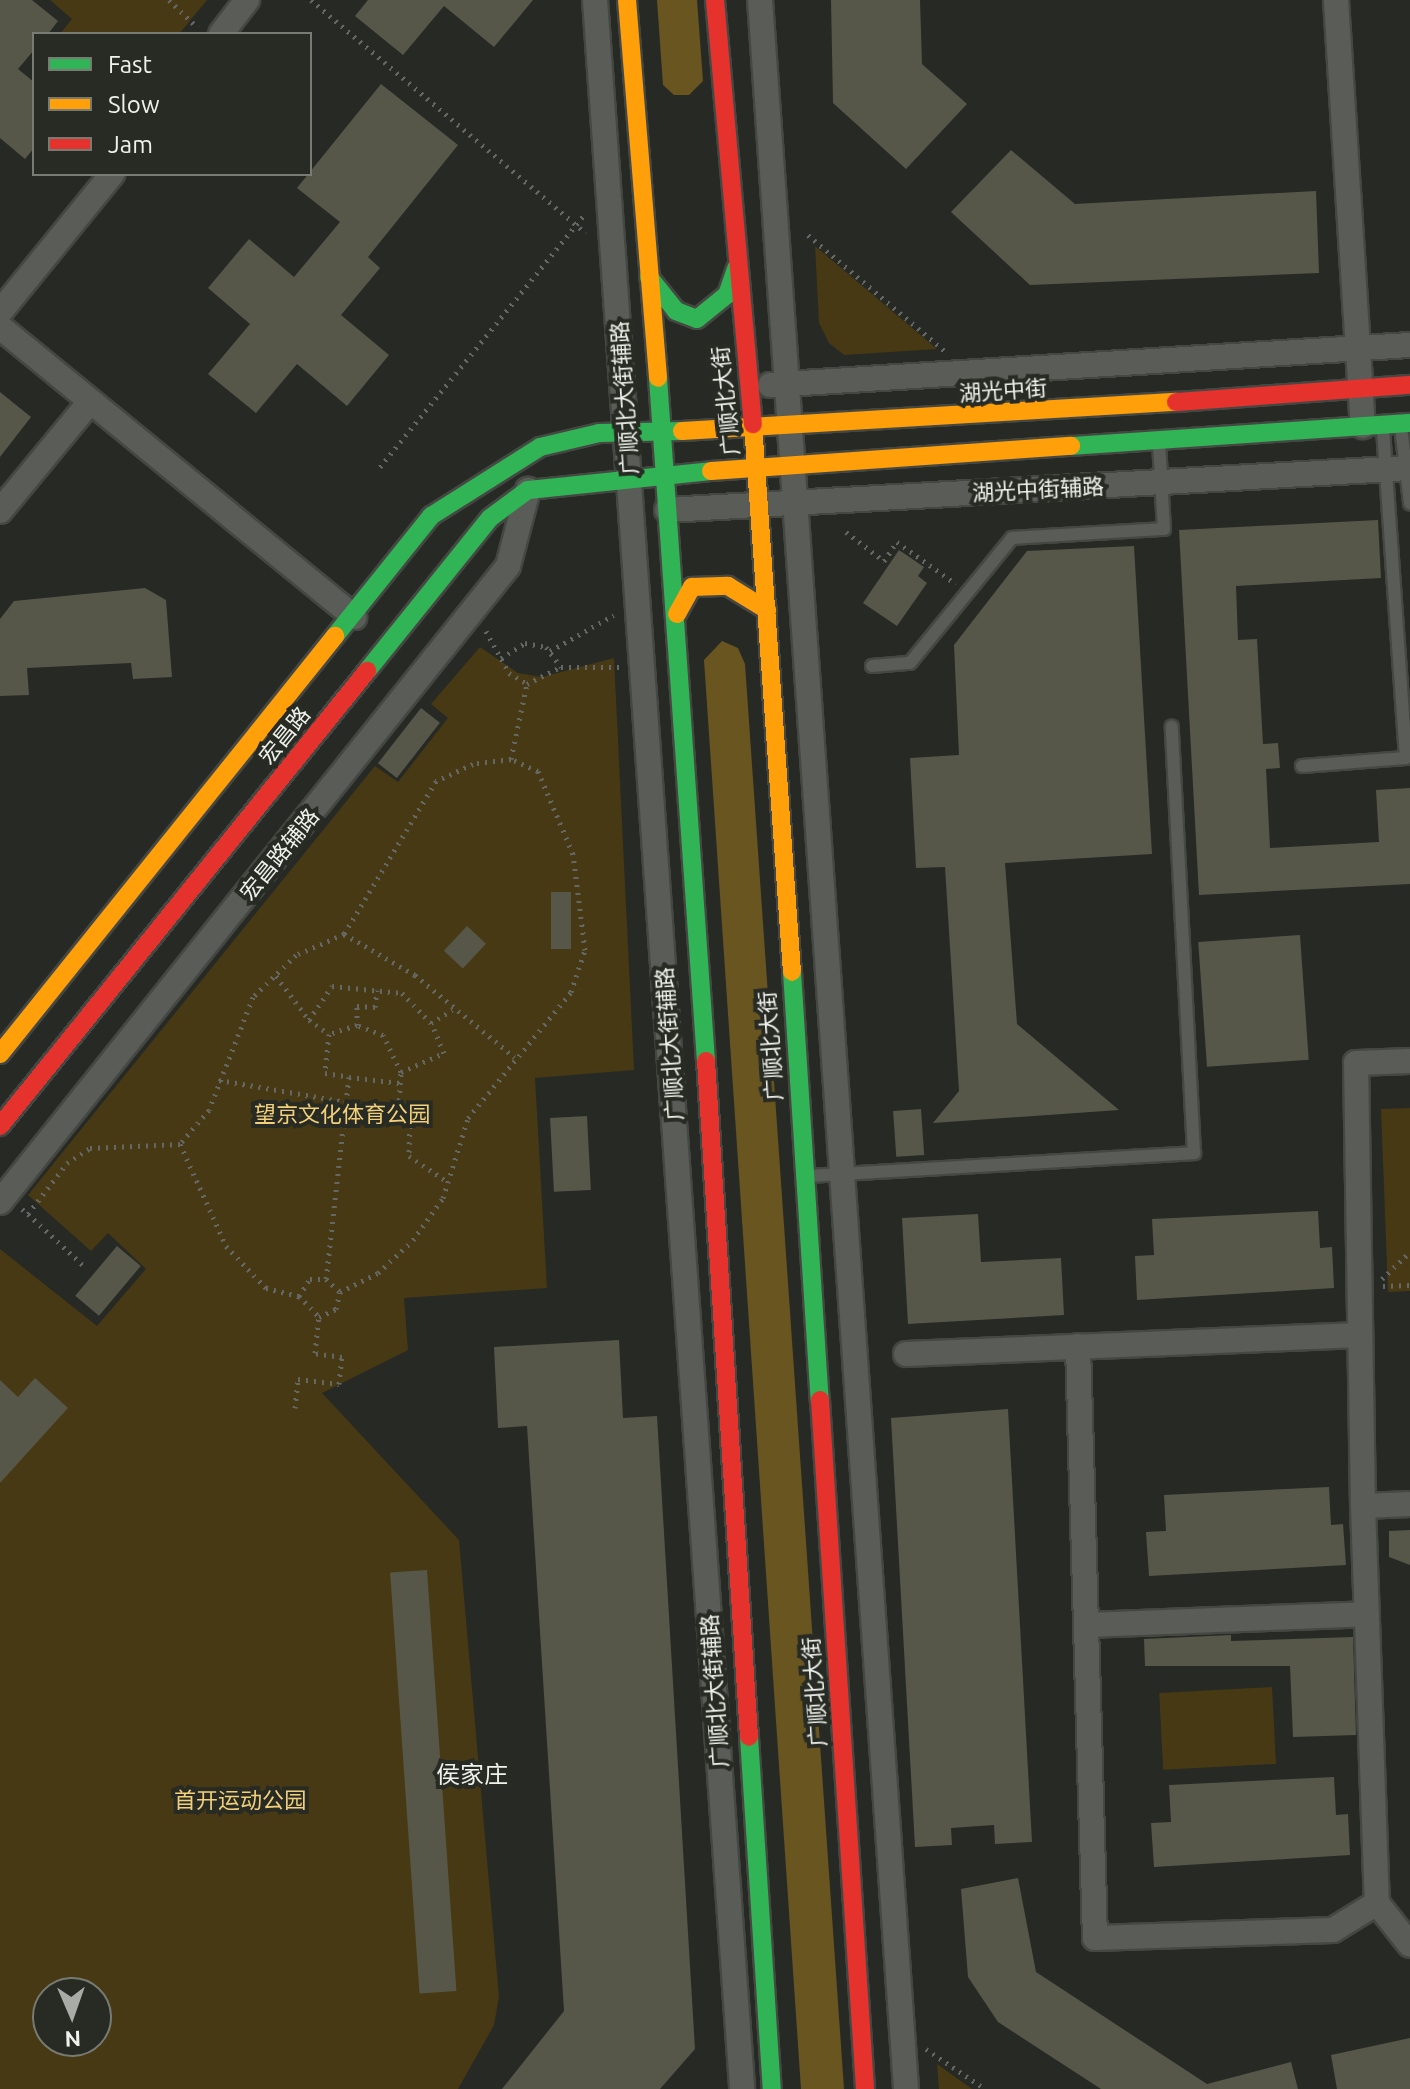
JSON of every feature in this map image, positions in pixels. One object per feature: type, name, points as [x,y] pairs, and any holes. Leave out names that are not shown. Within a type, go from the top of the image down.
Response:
[{"type":"main road","points":[[627,0],[659,431],[677,614],[772,2089]]},
{"type":"main road","name":"广顺北大街","points":[[715,0],[736,268],[760,505],[865,2089]]},
{"type":"main road","points":[[649,277],[676,311],[697,319],[727,295],[736,268]]},
{"type":"main road","name":"湖光中街","points":[[599,433],[787,429],[1410,385]]},
{"type":"main road","points":[[664,474],[1389,424]]},
{"type":"main road","name":"宏昌路","points":[[0,1054],[354,617],[431,516],[540,447],[599,433]]},
{"type":"main road","name":"宏昌路","points":[[0,1126],[490,518],[528,490],[664,474]]},
{"type":"main road","points":[[677,614],[692,587],[728,586],[767,610]]},
{"type":"street","points":[[223,32],[247,0]]},
{"type":"street","name":"广顺北大街辅路","points":[[595,0],[742,2089]]},
{"type":"street","points":[[760,0],[791,503],[906,2089]]},
{"type":"street","points":[[1336,0],[1359,388],[1389,424]]},
{"type":"street","points":[[0,312],[110,176]]},
{"type":"street","points":[[0,327],[354,617]]},
{"type":"street","points":[[747,386],[1410,345]]},
{"type":"street","points":[[0,511],[90,402]]},
{"type":"street","name":"湖光中街辅路","points":[[667,510],[1402,469]]},
{"type":"street","name":"宏昌路辅路","points":[[10,1205],[508,566],[528,490]]},
{"type":"street","points":[[1410,1061],[1356,1063],[1363,1506],[1377,1903],[1410,1945]]},
{"type":"street","points":[[906,1354],[1360,1335]]},
{"type":"street","points":[[1078,1346],[1095,1938],[1333,1930],[1377,1903]]},
{"type":"street","points":[[1363,1506],[1410,1504]]},
{"type":"street","points":[[1086,1625],[1367,1614]]},
{"type":"lane","points":[[1389,424],[1410,503]]},
{"type":"lane","points":[[872,666],[910,663],[1012,538],[1164,529],[1159,442]]},
{"type":"lane","points":[[1302,766],[1406,758],[1402,469]]},
{"type":"lane","points":[[803,1176],[1194,1153],[1172,727]]},
{"type":"path","points":[[169,0],[203,32]]},
{"type":"path","points":[[311,0],[587,234]]},
{"type":"path","points":[[380,467],[585,213]]},
{"type":"path","points":[[808,235],[955,359]]},
{"type":"path","points":[[846,532],[884,561],[897,542],[967,593]]},
{"type":"path","points":[[550,651],[614,615]]},
{"type":"path","points":[[482,625],[501,658],[527,684]]},
{"type":"path","points":[[501,658],[525,643],[550,651],[561,667]]},
{"type":"path","points":[[527,684],[561,667],[621,667]]},
{"type":"path","points":[[511,759],[527,684]]},
{"type":"path","points":[[28,1214],[67,1163],[90,1148],[180,1144],[209,1110],[253,997],[296,955],[344,934],[436,781],[473,764],[511,759],[538,771],[557,805],[573,854],[585,950],[571,992],[514,1057],[468,1118],[448,1182],[413,1240],[378,1273],[340,1292]]},
{"type":"path","points":[[344,934],[415,975],[452,1010],[514,1057]]},
{"type":"path","points":[[276,976],[309,1020],[329,1034]]},
{"type":"path","points":[[309,1020],[332,986],[402,993],[431,1023],[444,1053],[401,1072]]},
{"type":"path","points":[[357,1025],[357,1006],[375,1007],[377,990]]},
{"type":"path","points":[[431,1023],[452,1010]]},
{"type":"path","points":[[329,1034],[357,1025],[383,1035],[401,1072],[399,1108]]},
{"type":"path","points":[[329,1034],[325,1073],[400,1083]]},
{"type":"path","points":[[326,1279],[349,1077]]},
{"type":"path","points":[[219,1080],[410,1110],[409,1156],[448,1182]]},
{"type":"path","points":[[180,1144],[243,1268],[266,1288],[299,1296],[319,1317],[315,1353],[342,1357],[339,1384],[298,1379],[295,1408]]},
{"type":"path","points":[[10,1205],[28,1214],[85,1267]]},
{"type":"path","points":[[1375,1287],[1410,1252]]},
{"type":"path","points":[[299,1296],[310,1279],[326,1279],[340,1292]]},
{"type":"path","points":[[319,1317],[336,1309],[340,1292]]},
{"type":"path","points":[[925,2048],[985,2089]]},
{"type":"green space","points":[[50,0],[207,0],[181,32],[62,32],[72,19]]},
{"type":"green space","points":[[815,246],[937,349],[844,355],[829,343],[819,323]]},
{"type":"green space","points":[[480,647],[518,673],[542,677],[614,658],[634,1070],[535,1078],[547,1288],[404,1298],[408,1350],[322,1393],[459,1540],[499,1997],[494,2025],[458,2089],[0,2089],[0,1249],[97,1326],[146,1269],[108,1233],[91,1251],[28,1195],[375,766],[398,782],[448,718],[431,704]]},
{"type":"green space","points":[[1410,1108],[1410,1291],[1388,1292],[1381,1109]]},
{"type":"green space","points":[[1272,1687],[1276,1764],[1163,1770],[1159,1693]]},
{"type":"green space","points":[[937,2064],[972,2089],[939,2089]]},
{"type":"shaded area","points":[[657,0],[697,0],[703,81],[689,95],[674,95],[663,85]]},
{"type":"shaded area","points":[[722,641],[738,648],[745,664],[844,2089],[801,2089],[704,660]]},
{"type":"building","points":[[0,0],[32,0],[58,21],[50,32],[32,32],[32,52],[18,69],[32,80],[32,150],[25,159],[0,138]]},
{"type":"building","points":[[368,0],[533,0],[494,47],[444,6],[403,55],[355,16]]},
{"type":"building","points":[[831,0],[920,0],[922,64],[967,104],[906,169],[833,103]]},
{"type":"building","points":[[381,84],[458,145],[368,257],[380,268],[341,315],[389,355],[347,406],[297,364],[256,413],[208,374],[250,324],[208,288],[249,239],[294,277],[340,222],[297,188],[307,176],[312,176],[312,169]]},
{"type":"building","points":[[1011,150],[1075,204],[1316,191],[1319,273],[1030,285],[951,212]]},
{"type":"building","points":[[0,392],[31,417],[0,457]]},
{"type":"building","points":[[1378,520],[1381,578],[1236,586],[1238,640],[1257,639],[1263,744],[1278,743],[1280,768],[1266,769],[1270,848],[1379,842],[1376,790],[1410,788],[1410,884],[1199,895],[1179,530]]},
{"type":"building","points":[[1134,546],[1152,854],[1005,863],[1017,1024],[1119,1110],[933,1123],[959,1091],[945,867],[916,868],[910,758],[959,755],[954,645],[1027,551]]},
{"type":"building","points":[[899,550],[924,567],[918,576],[927,583],[897,626],[863,603]]},
{"type":"building","points":[[145,588],[166,600],[172,677],[133,679],[131,663],[27,668],[29,695],[0,696],[0,619],[14,601]]},
{"type":"building","points":[[421,708],[440,723],[397,778],[378,763]]},
{"type":"building","points":[[551,892],[571,892],[571,949],[551,949]]},
{"type":"building","points":[[467,926],[486,944],[463,969],[444,951]]},
{"type":"building","points":[[1300,935],[1309,1060],[1207,1067],[1198,942]]},
{"type":"building","points":[[921,1109],[924,1155],[896,1157],[893,1111]]},
{"type":"building","points":[[587,1116],[591,1190],[554,1192],[550,1118]]},
{"type":"building","points":[[1318,1211],[1320,1248],[1332,1247],[1334,1288],[1137,1300],[1135,1256],[1154,1255],[1152,1219]]},
{"type":"building","points":[[978,1214],[981,1262],[1061,1258],[1064,1315],[908,1324],[902,1218]]},
{"type":"building","points":[[117,1246],[141,1266],[99,1316],[75,1296]]},
{"type":"building","points":[[619,1340],[623,1418],[657,1416],[695,2049],[660,2089],[502,2089],[564,2011],[527,1426],[498,1428],[494,1347]]},
{"type":"building","points":[[35,1378],[68,1408],[0,1483],[0,1380],[18,1397]]},
{"type":"building","points":[[1008,1409],[1032,1842],[995,1844],[994,1825],[951,1828],[952,1845],[915,1847],[891,1418]]},
{"type":"building","points":[[1329,1487],[1331,1525],[1343,1524],[1346,1565],[1149,1576],[1146,1532],[1166,1531],[1164,1495]]},
{"type":"building","points":[[1410,1530],[1410,1565],[1389,1557],[1389,1531]]},
{"type":"building","points":[[427,1570],[456,1991],[420,1994],[390,1573]]},
{"type":"building","points":[[1231,1635],[1231,1641],[1353,1637],[1356,1735],[1293,1737],[1290,1666],[1145,1666],[1144,1639]]},
{"type":"building","points":[[1334,1777],[1336,1815],[1348,1814],[1350,1855],[1154,1867],[1151,1823],[1171,1822],[1169,1785]]},
{"type":"building","points":[[1018,1878],[1036,1972],[1207,2084],[1291,2062],[1298,2089],[1101,2089],[998,2022],[968,1977],[961,1889]]},
{"type":"building","points":[[1410,2038],[1410,2089],[1337,2089],[1331,2055]]},
{"type":"traffic: fast","points":[[649,277],[676,311],[697,319],[727,295],[736,269]]},
{"type":"traffic: fast","points":[[658,378],[706,1061]]},
{"type":"traffic: fast","points":[[1071,446],[1410,423]]},
{"type":"traffic: fast","points":[[335,636],[431,516],[540,447],[599,433],[682,431]]},
{"type":"traffic: fast","points":[[367,671],[490,518],[528,490],[711,471]]},
{"type":"traffic: fast","points":[[792,972],[820,1400]]},
{"type":"traffic: fast","points":[[749,1737],[772,2089]]},
{"type":"traffic: slow","points":[[627,0],[658,378]]},
{"type":"traffic: slow","points":[[682,431],[1176,402]]},
{"type":"traffic: slow","points":[[753,424],[792,972]]},
{"type":"traffic: slow","points":[[711,471],[1071,446]]},
{"type":"traffic: slow","points":[[677,614],[692,587],[728,586],[767,610]]},
{"type":"traffic: slow","points":[[0,1054],[335,636]]},
{"type":"traffic: jam","points":[[715,0],[753,424]]},
{"type":"traffic: jam","points":[[1176,402],[1410,385]]},
{"type":"traffic: jam","points":[[0,1126],[367,671]]},
{"type":"traffic: jam","points":[[706,1061],[749,1737]]},
{"type":"traffic: jam","points":[[820,1400],[865,2089]]},
{"type":"district","name":"侯家庄","points":[[472,1775]]},
{"type":"park label","name":"望京文化体育公园","points":[[342,1114]]},
{"type":"park label","name":"首开运动公园","points":[[240,1800]]}]
